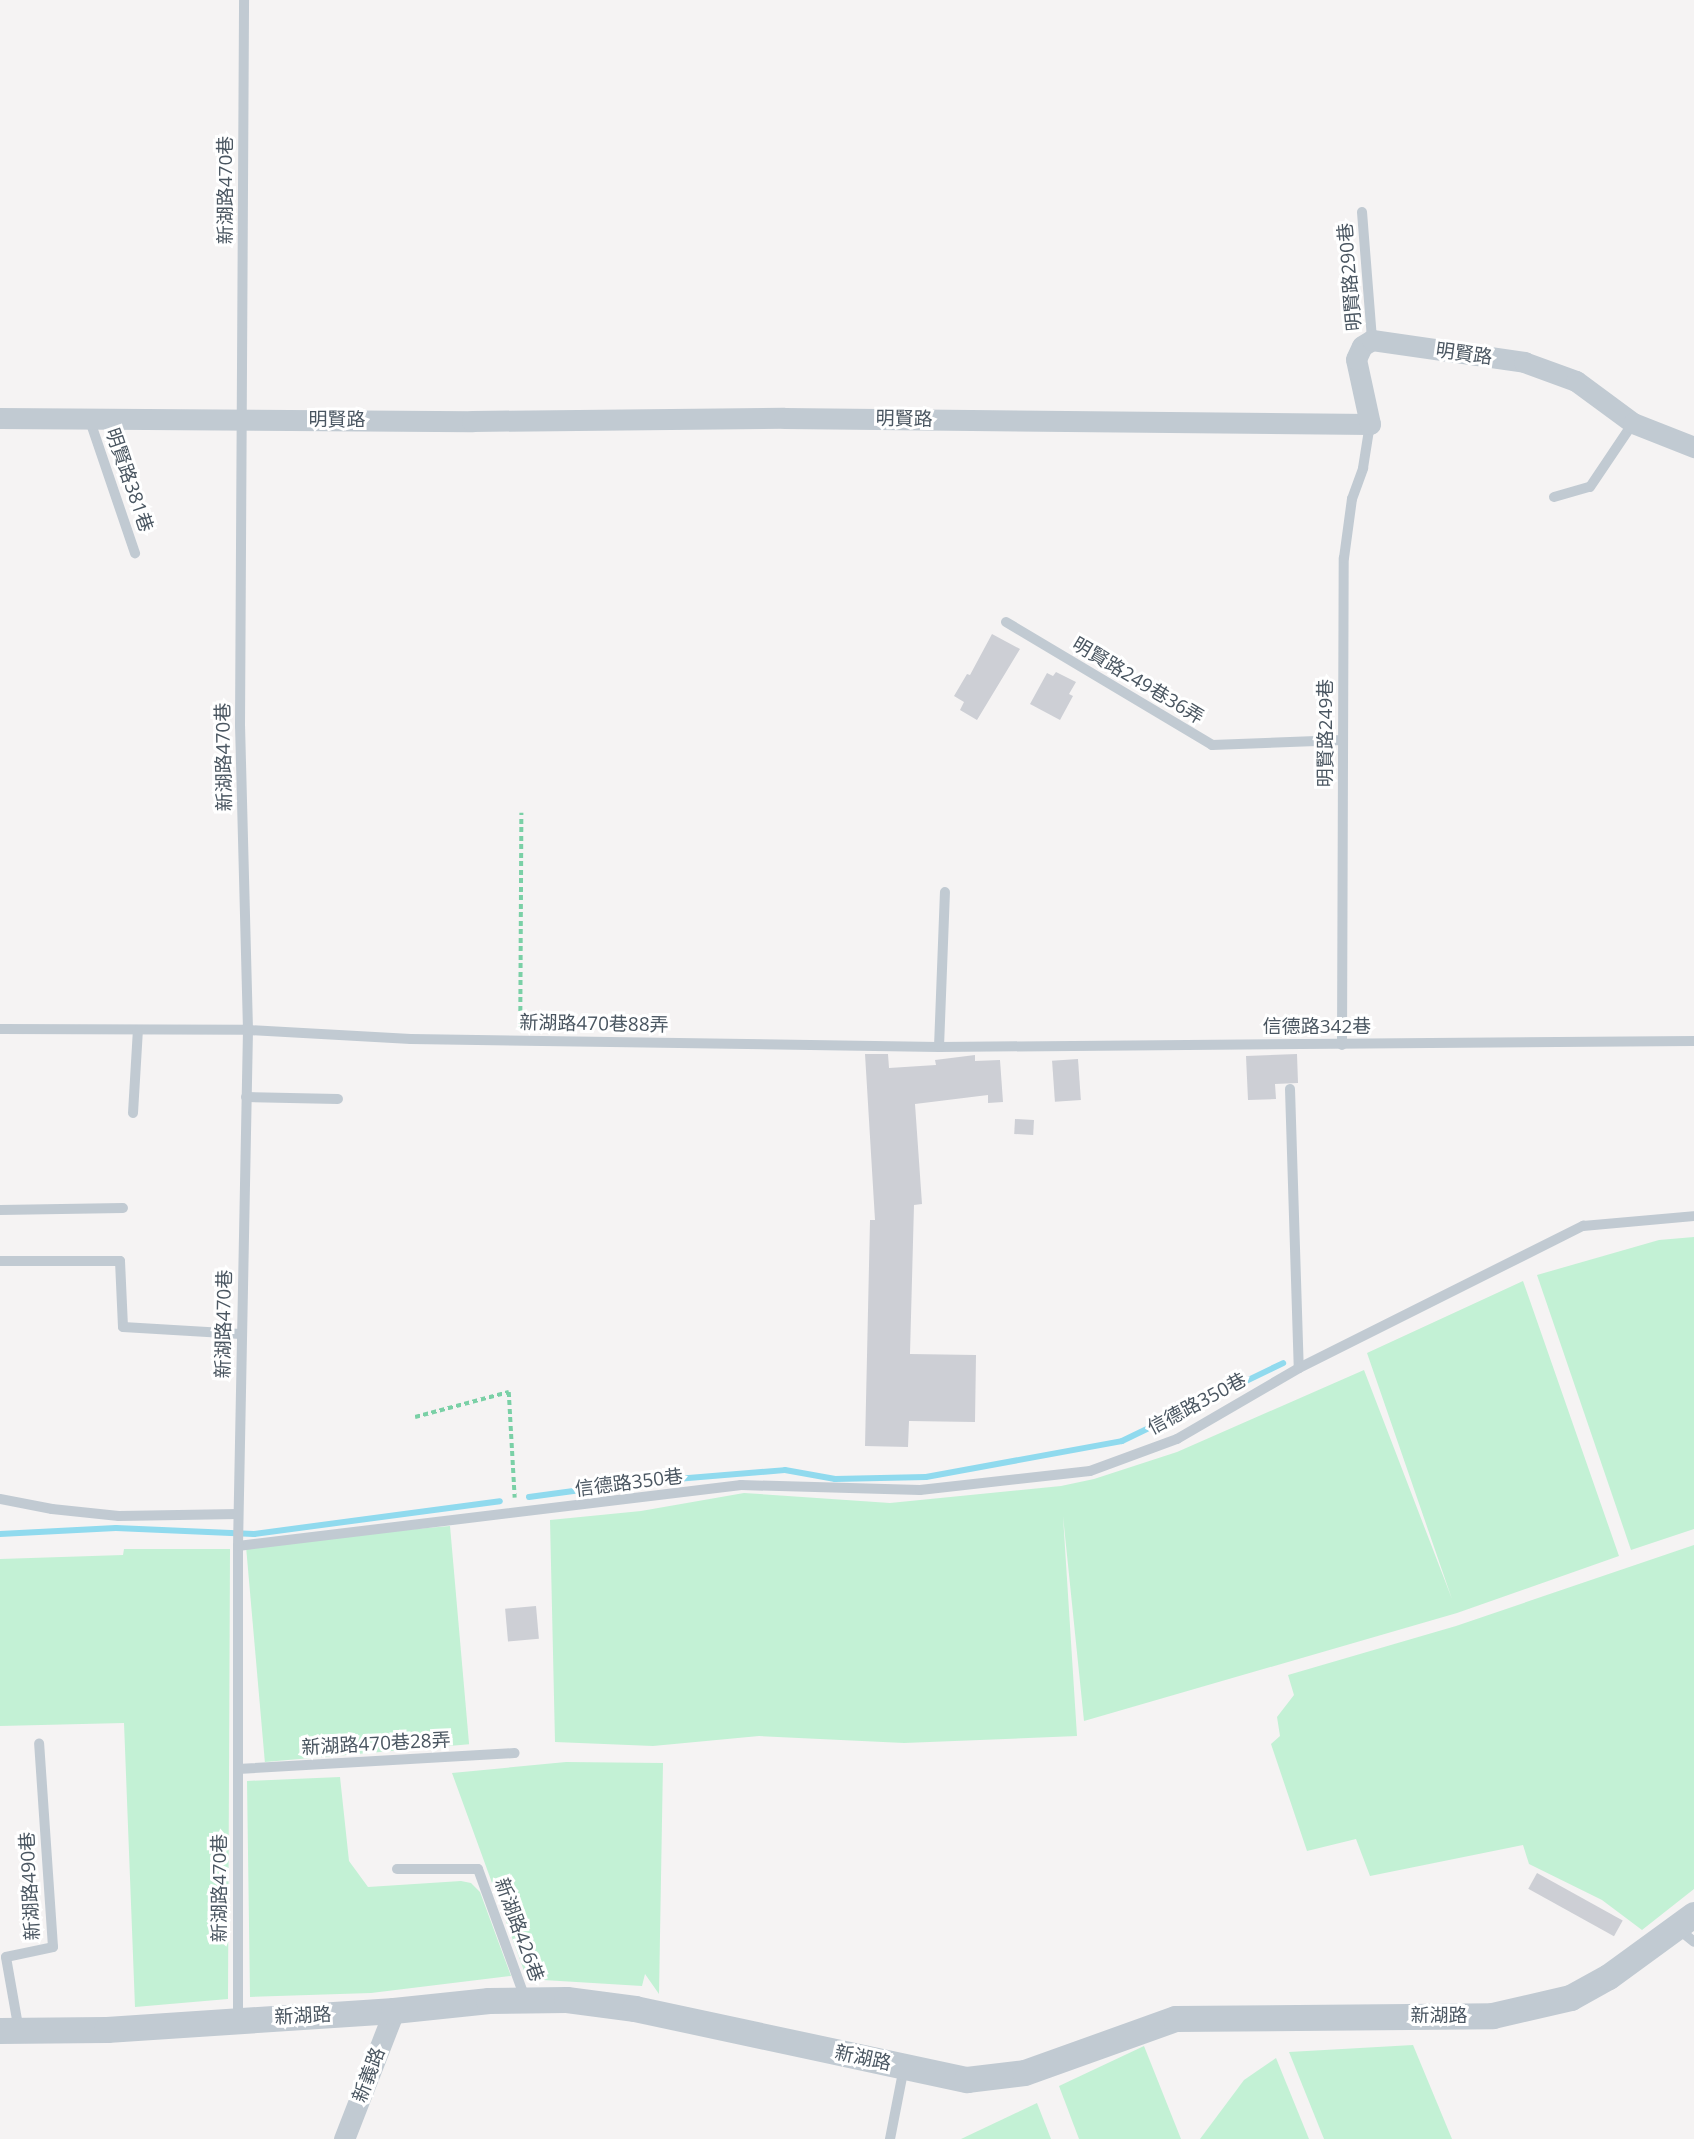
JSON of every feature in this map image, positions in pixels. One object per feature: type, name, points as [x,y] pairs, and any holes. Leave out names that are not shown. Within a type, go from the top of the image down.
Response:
[{"type":"street","name":"明賢路","points":[[1372,340],[1524,362],[1576,381],[1633,423],[1694,447]]},
{"type":"street","points":[[1370,424],[1356,359],[1362,346],[1372,340]]},
{"type":"street","name":"明賢路","points":[[0,418],[784,418],[1370,424]]},
{"type":"street","name":"新湖路","points":[[10,2031],[107,2030],[394,2011],[489,2001],[567,2000],[635,2009],[967,2081],[1025,2073],[1176,2018],[1493,2016],[1571,1998],[1688,1928]]},
{"type":"street","name":"新義路","points":[[344,2139],[394,2011]]},
{"type":"lane","name":"新湖路470巷","points":[[238,2020],[237,1546],[248,1030],[240,726],[244,0]]},
{"type":"lane","name":"明賢路290巷","points":[[1362,212],[1372,340]]},
{"type":"lane","name":"明賢路381巷","points":[[89,418],[135,553]]},
{"type":"lane","points":[[1554,496],[1590,487],[1633,423]]},
{"type":"lane","name":"明賢路249巷","points":[[1342,1045],[1344,558],[1352,499],[1363,468],[1370,424]]},
{"type":"lane","name":"明賢路249巷36弄","points":[[1006,622],[1212,745],[1343,740]]},
{"type":"lane","points":[[939,1047],[945,891]]},
{"type":"lane","name":"新湖路470巷88弄","points":[[0,1029],[248,1030],[411,1039],[939,1047]]},
{"type":"lane","points":[[133,1113],[138,1030]]},
{"type":"lane","name":"信德路342巷","points":[[939,1047],[1694,1041]]},
{"type":"lane","points":[[1290,1089],[1299,1368]]},
{"type":"lane","points":[[246,1097],[338,1099]]},
{"type":"lane","points":[[0,1210],[123,1208]]},
{"type":"lane","name":"信德路350巷","points":[[237,1546],[516,1515],[741,1485],[920,1490],[1090,1471],[1177,1439],[1299,1368],[1583,1226],[1694,1216]]},
{"type":"lane","points":[[0,1261],[120,1261],[123,1327],[241,1334]]},
{"type":"lane","points":[[0,1499],[52,1509],[119,1516],[238,1514]]},
{"type":"lane","name":"新湖路490巷","points":[[10,2031],[6,1957],[54,1947],[39,1743]]},
{"type":"lane","name":"新湖路470巷28弄","points":[[238,1769],[515,1753]]},
{"type":"lane","name":"新湖路426巷","points":[[397,1869],[478,1869],[526,2001]]},
{"type":"lane","points":[[890,2139],[904,2067]]},
{"type":"path","points":[[519,1041],[521,813]]},
{"type":"path","points":[[415,1416],[509,1392],[516,1515]]},
{"type":"green space","points":[[1694,1237],[1694,1529],[1631,1550],[1537,1275],[1659,1240]]},
{"type":"green space","points":[[1523,1281],[1619,1556],[1457,1613],[1084,1721],[1063,1516],[1077,1736],[904,1743],[759,1736],[653,1746],[555,1742],[550,1520],[641,1511],[744,1493],[890,1503],[1061,1486],[1094,1479],[1177,1452],[1364,1370],[1452,1599],[1367,1353]]},
{"type":"green space","points":[[450,1526],[469,1744],[265,1762],[246,1544]]},
{"type":"green space","points":[[1694,1545],[1694,1889],[1642,1930],[1602,1900],[1529,1864],[1523,1845],[1370,1876],[1356,1839],[1307,1851],[1271,1744],[1280,1736],[1277,1717],[1294,1695],[1288,1675],[1456,1626]]},
{"type":"green space","points":[[124,1549],[230,1549],[228,1999],[135,2007],[124,1723],[0,1726],[0,1559],[123,1555]]},
{"type":"green space","points":[[566,1762],[663,1763],[659,1994],[645,1974],[642,1986],[527,1979],[452,1773]]},
{"type":"green space","points":[[340,1777],[349,1861],[368,1887],[461,1881],[471,1883],[480,1892],[511,1976],[371,1993],[250,1997],[247,1781]]},
{"type":"green space","points":[[1413,2045],[1452,2139],[1324,2139],[1289,2052]]},
{"type":"green space","points":[[1144,2046],[1181,2139],[1079,2139],[1059,2086]]},
{"type":"green space","points":[[1276,2058],[1309,2139],[1200,2139],[1244,2080]]},
{"type":"green space","points":[[1037,2103],[1051,2139],[961,2139]]},
{"type":"building","points":[[992,634],[1020,649],[977,720],[960,710],[964,702],[954,696],[967,674],[970,675]]},
{"type":"building","points":[[1056,672],[1076,682],[1069,694],[1073,696],[1060,720],[1030,704],[1047,673],[1053,676]]},
{"type":"building","points":[[865,1054],[888,1054],[889,1068],[936,1065],[935,1060],[975,1055],[975,1061],[1000,1060],[1003,1102],[988,1103],[988,1095],[915,1104],[922,1204],[914,1205],[910,1354],[976,1355],[975,1422],[909,1421],[908,1447],[865,1446],[870,1220],[875,1220]]},
{"type":"building","points":[[1297,1054],[1298,1083],[1275,1084],[1276,1099],[1248,1100],[1246,1056]]},
{"type":"building","points":[[1078,1059],[1081,1100],[1055,1102],[1052,1061]]},
{"type":"building","points":[[1015,1119],[1034,1120],[1033,1135],[1014,1134]]},
{"type":"building","points":[[536,1606],[539,1639],[508,1642],[505,1609]]},
{"type":"building","points":[[1537,1873],[1623,1921],[1614,1936],[1528,1889]]},
{"type":"waterway","points":[[529,1497],[640,1482],[785,1470],[835,1479],[926,1477],[1122,1441],[1283,1363]]},
{"type":"waterway","points":[[0,1534],[116,1528],[254,1534],[500,1501]]}]
